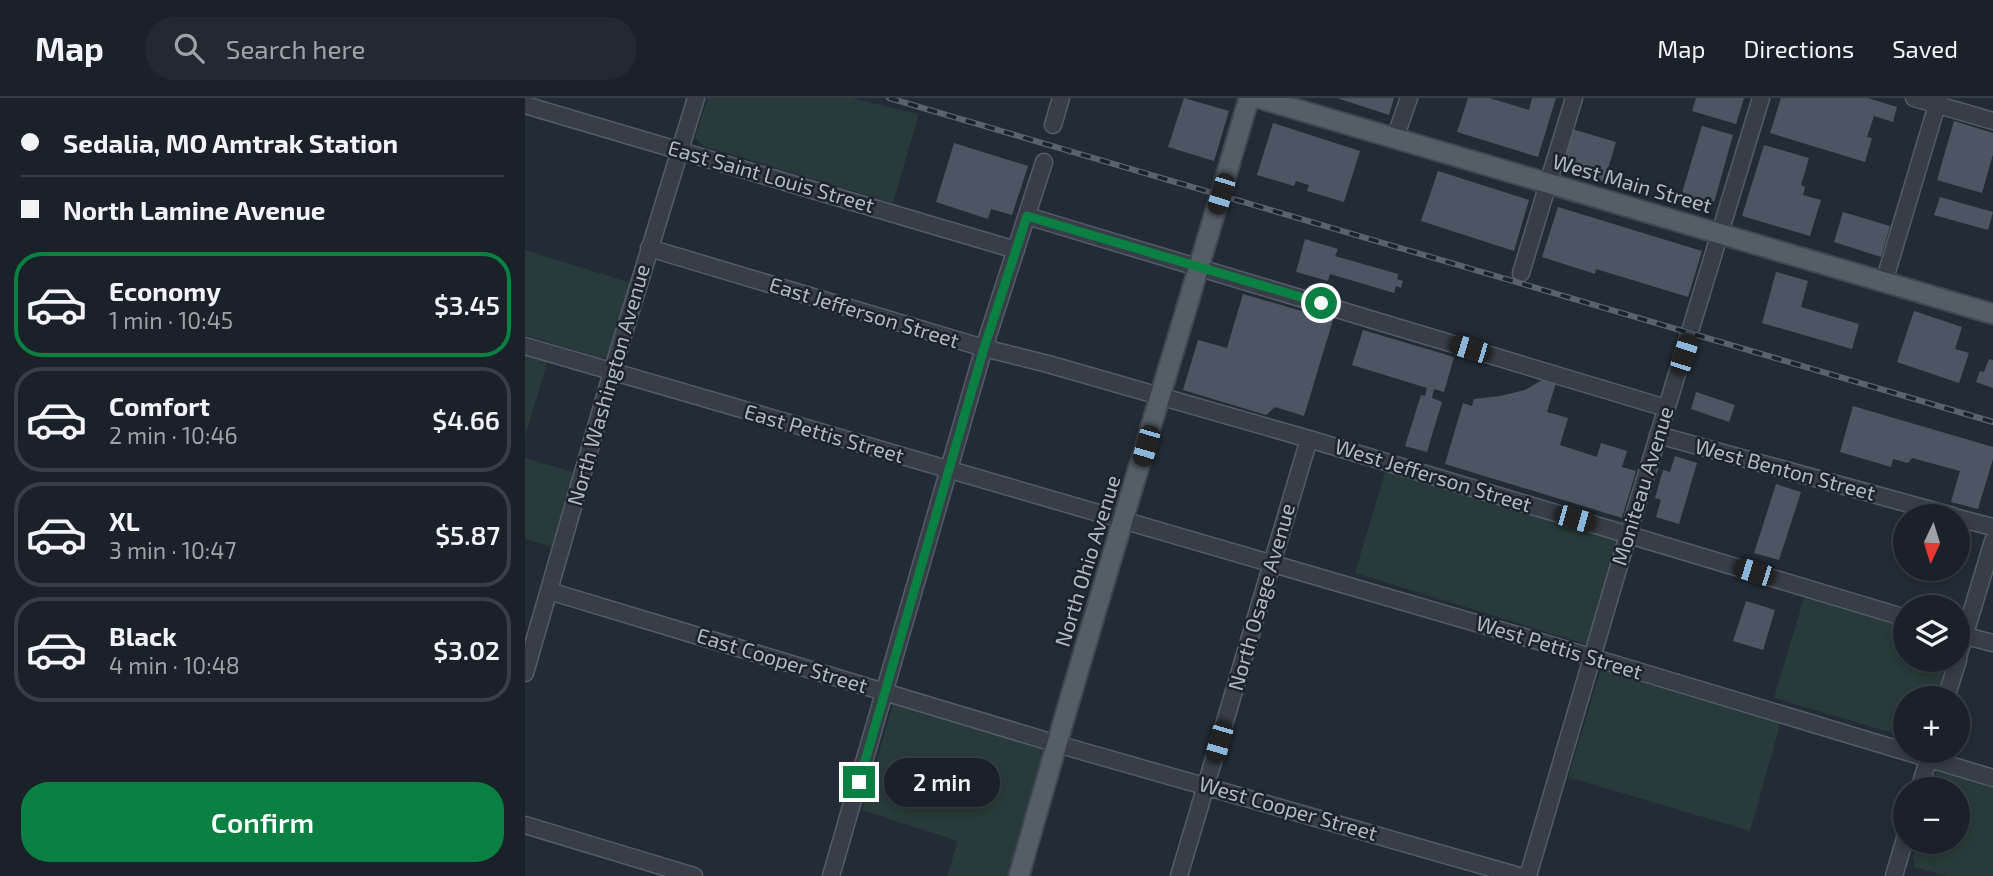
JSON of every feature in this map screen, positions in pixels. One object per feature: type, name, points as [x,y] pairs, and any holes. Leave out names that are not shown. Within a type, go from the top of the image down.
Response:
[{"type":"main road","name":"North Ohio Avenue","points":[[1019,876],[1249,98]]},
{"type":"main road","name":"West Main Street","points":[[1258,98],[1993,314]]},
{"type":"street","name":"North Washington Avenue","points":[[525,673],[612,372],[696,98]]},
{"type":"street","points":[[1053,125],[1061,98]]},
{"type":"street","points":[[1395,138],[1409,98]]},
{"type":"street","points":[[1521,273],[1574,98]]},
{"type":"street","name":"Moniteau Avenue","points":[[1528,876],[1628,534],[1761,98]]},
{"type":"street","points":[[1914,98],[1938,101],[1993,121]]},
{"type":"street","points":[[1884,282],[1938,101]]},
{"type":"street","name":"East Saint Louis Street","points":[[525,105],[1016,250]]},
{"type":"street","points":[[831,876],[984,348],[1044,162]]},
{"type":"street","points":[[1027,216],[1666,408]]},
{"type":"street","name":"East Jefferson Street","points":[[649,248],[984,348],[1161,397]]},
{"type":"street","name":"East Pettis Street","points":[[525,346],[1124,521]]},
{"type":"street","name":"West Jefferson Street","points":[[1161,397],[1893,614]]},
{"type":"street","name":"West Benton Street","points":[[1658,435],[1909,504]]},
{"type":"street","name":"North Osage Avenue","points":[[1179,876],[1309,439]]},
{"type":"street","name":"West Pettis Street","points":[[1124,521],[1893,745]]},
{"type":"street","points":[[1971,521],[1993,527]]},
{"type":"street","points":[[1970,609],[1993,541]]},
{"type":"street","name":"East Cooper Street","points":[[548,592],[1057,744]]},
{"type":"street","points":[[1970,637],[1993,643]]},
{"type":"street","name":"West Cooper Street","points":[[1057,744],[1519,876]]},
{"type":"street","name":"West Pettis Street","points":[[1951,763],[1993,778]]},
{"type":"street","points":[[525,825],[694,876]]},
{"type":"street","points":[[1894,876],[1900,854]]},
{"type":"shaded area","points":[[708,98],[851,98],[919,114],[893,203],[703,146],[695,137]]},
{"type":"shaded area","points":[[525,250],[634,284],[613,353],[607,358],[525,335]]},
{"type":"shaded area","points":[[525,350],[549,357],[525,436]]},
{"type":"shaded area","points":[[525,458],[577,473],[555,548],[525,539]]},
{"type":"shaded area","points":[[1386,469],[1617,541],[1621,552],[1594,639],[1585,644],[1355,573]]},
{"type":"shaded area","points":[[1806,591],[1893,617],[1893,672],[1948,672],[1943,686],[1893,686],[1893,733],[1774,698]]},
{"type":"shaded area","points":[[1607,667],[1781,721],[1750,831],[1568,777],[1600,672]]},
{"type":"shaded area","points":[[900,702],[1044,747],[1008,876],[947,876],[958,841],[862,810],[893,704]]},
{"type":"shaded area","points":[[1937,768],[1993,782],[1993,876],[1946,876],[1915,867],[1914,854],[1970,854],[1970,777],[1935,777]]},
{"type":"building","points":[[1184,98],[1229,111],[1214,161],[1168,147]]},
{"type":"building","points":[[1337,98],[1394,98],[1389,115]]},
{"type":"building","points":[[1468,98],[1489,98],[1529,110],[1532,98],[1556,98],[1538,157],[1457,132]]},
{"type":"building","points":[[1696,98],[1744,98],[1736,124],[1692,111]]},
{"type":"building","points":[[1781,98],[1868,98],[1897,107],[1893,122],[1874,116],[1867,137],[1872,138],[1865,162],[1770,133]]},
{"type":"building","points":[[1954,121],[1993,133],[1993,154],[1982,193],[1937,180]]},
{"type":"building","points":[[1273,123],[1360,151],[1344,202],[1307,191],[1309,185],[1296,181],[1294,186],[1257,175]]},
{"type":"building","points":[[1702,126],[1733,135],[1713,206],[1681,196]]},
{"type":"building","points":[[1572,129],[1616,142],[1604,182],[1560,169]]},
{"type":"building","points":[[954,143],[1028,166],[1012,215],[991,209],[988,219],[936,202]]},
{"type":"building","points":[[1764,145],[1809,158],[1801,185],[1805,187],[1803,195],[1821,200],[1810,236],[1742,216]]},
{"type":"building","points":[[1438,171],[1529,200],[1514,251],[1421,221]]},
{"type":"building","points":[[1940,197],[1993,212],[1988,230],[1934,215]]},
{"type":"building","points":[[1558,207],[1702,251],[1688,297],[1596,269],[1595,274],[1542,257]]},
{"type":"building","points":[[1843,212],[1890,226],[1881,257],[1834,242]]},
{"type":"building","points":[[1305,239],[1338,249],[1335,256],[1398,274],[1397,279],[1403,281],[1401,288],[1396,286],[1394,293],[1330,274],[1328,281],[1296,272]]},
{"type":"building","points":[[1776,272],[1808,281],[1801,307],[1859,324],[1852,349],[1762,323]]},
{"type":"building","points":[[1243,294],[1333,320],[1304,416],[1275,407],[1266,415],[1183,390],[1198,340],[1227,348]]},
{"type":"building","points":[[1914,311],[1962,327],[1955,349],[1969,353],[1959,383],[1897,362]]},
{"type":"building","points":[[1363,330],[1454,357],[1444,392],[1434,389],[1432,398],[1442,402],[1427,452],[1405,446],[1421,395],[1425,396],[1427,388],[1352,365]]},
{"type":"building","points":[[1989,359],[1993,360],[1993,388],[1976,382]]},
{"type":"building","points":[[1544,379],[1556,383],[1547,412],[1568,418],[1560,445],[1597,457],[1601,443],[1627,451],[1622,467],[1636,471],[1622,518],[1445,464],[1463,403],[1472,406],[1474,399],[1525,390]]},
{"type":"building","points":[[1696,392],[1735,405],[1729,422],[1691,409]]},
{"type":"building","points":[[1853,406],[1993,447],[1993,459],[1978,509],[1971,507],[1971,504],[1951,502],[1960,471],[1912,458],[1908,463],[1893,459],[1891,467],[1840,452]]},
{"type":"building","points":[[1675,456],[1697,463],[1679,524],[1656,517],[1661,500],[1655,498],[1663,470],[1670,472]]},
{"type":"building","points":[[1776,484],[1801,492],[1779,560],[1754,553]]},
{"type":"building","points":[[1746,601],[1775,610],[1763,650],[1733,641]]},
{"type":"railway","points":[[889,98],[1993,422]]},
{"type":"route","points":[[859,782],[984,348],[1027,216],[1321,303]]}]
